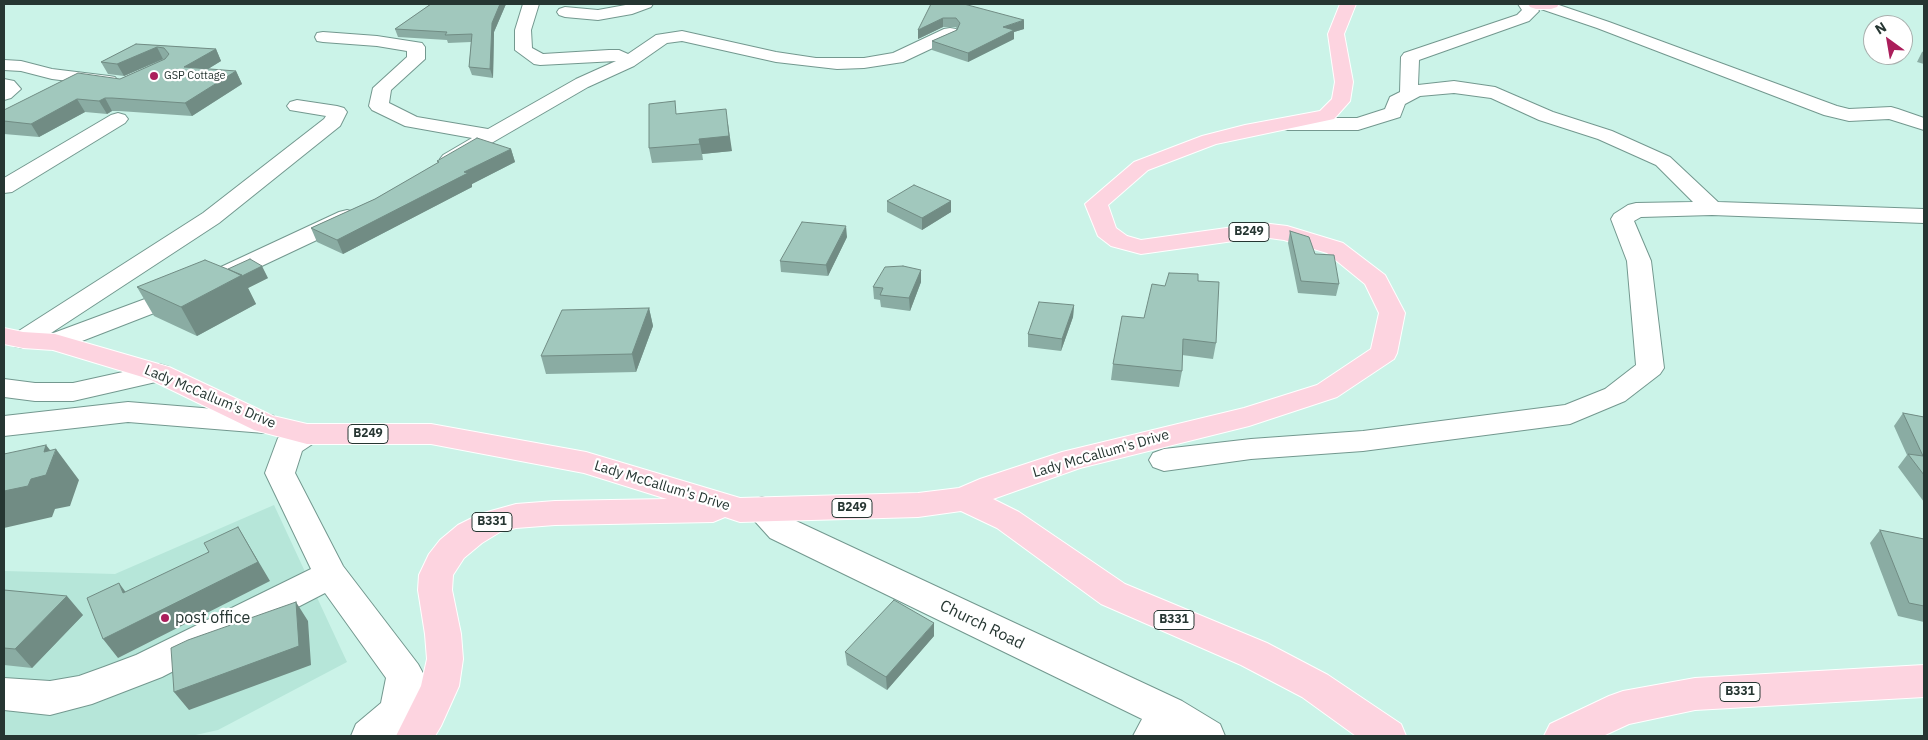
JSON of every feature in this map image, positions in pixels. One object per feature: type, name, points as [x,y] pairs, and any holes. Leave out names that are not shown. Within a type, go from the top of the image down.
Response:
[{"type":"main road","name":"Lady McCallum's Drive","points":[[13,338],[54,342],[158,372],[264,423],[308,434],[431,434],[586,463],[751,509],[908,506],[964,499],[1073,459],[1248,416],[1327,391],[1384,352],[1392,313],[1376,280],[1335,248],[1287,233],[1262,230],[1141,248],[1119,241],[1106,231],[1096,204],[1141,166],[1208,140],[1245,130],[1288,124],[1327,115],[1341,101],[1344,82],[1336,34],[1348,4]]},
{"type":"main road","points":[[1023,477],[1016,506],[1026,534]]},
{"type":"main road","name":"B331","points":[[964,499],[1008,520],[1113,594],[1254,654],[1315,686],[1387,736]]},
{"type":"main road","name":"B331","points":[[414,736],[440,686],[445,659],[443,634],[435,590],[436,575],[446,556],[470,534],[491,522],[516,516],[555,513],[751,509]]},
{"type":"main road","name":"B331","points":[[1564,736],[1623,708],[1695,694],[1924,681]]},
{"type":"street","points":[[531,4],[523,30],[524,50],[540,60],[619,55],[628,62]]},
{"type":"street","points":[[565,12],[598,14],[626,11],[645,4]]},
{"type":"street","points":[[1409,95],[1410,57],[1523,18],[1539,4],[1603,25],[1831,111],[1849,116],[1891,113],[1924,124]]},
{"type":"street","points":[[430,171],[582,83],[628,62],[662,39],[682,36],[776,57],[816,63],[864,63],[897,58],[950,32]]},
{"type":"street","points":[[323,37],[377,41],[416,47],[416,59],[382,88],[379,106],[412,122],[489,136]]},
{"type":"street","points":[[4,65],[21,66],[52,74],[126,84]]},
{"type":"street","points":[[4,85],[12,89],[4,94]]},
{"type":"street","points":[[1288,124],[1358,124],[1392,113],[1397,101],[1416,91],[1454,87],[1495,93],[1546,116],[1605,135],[1663,161],[1712,208]]},
{"type":"street","points":[[13,338],[211,218],[333,122],[337,112],[297,106]]},
{"type":"street","points":[[4,187],[118,119]]},
{"type":"street","points":[[1164,460],[1251,449],[1362,441],[1570,414],[1615,394],[1650,368],[1638,261],[1622,219],[1636,210],[1712,208],[1924,216]]},
{"type":"street","points":[[54,342],[189,290],[363,210]]},
{"type":"street","points":[[4,388],[35,392],[73,392],[158,372]]},
{"type":"street","points":[[4,426],[128,412],[264,423]]},
{"type":"street","points":[[308,434],[289,445],[280,473],[331,575],[405,675],[399,712],[370,736]]},
{"type":"street","name":"Church Road","points":[[751,509],[782,529],[1160,725],[1206,736]]},
{"type":"street","points":[[4,694],[50,698],[79,692],[106,683],[149,666],[331,575]]},
{"type":"shaded area","name":"post office","points":[[274,505],[347,662],[218,730],[191,736],[4,736],[4,571],[115,574]]},
{"type":"building","points":[[431,4],[500,4],[492,23],[490,69],[469,67],[472,34],[445,35],[447,32],[395,29]]},
{"type":"building","points":[[931,4],[964,4],[1024,20],[1003,27],[1014,30],[968,53],[932,41],[957,30],[960,23],[956,18],[943,18],[918,30]]},
{"type":"building","points":[[136,44],[216,49],[184,67],[236,71],[185,103],[112,98],[105,98],[99,101],[77,99],[31,124],[4,121],[4,110],[78,73],[120,79],[165,59],[169,54],[164,48],[157,47],[117,64],[101,62]]},
{"type":"building","points":[[675,101],[676,114],[726,109],[729,136],[699,139],[700,144],[649,148],[649,104]]},
{"type":"building","points":[[477,138],[511,149],[337,240],[311,228],[375,199]]},
{"type":"building","points":[[914,185],[951,201],[922,218],[887,201]]},
{"type":"building","points":[[802,222],[846,226],[826,265],[780,261]]},
{"type":"building","points":[[1290,231],[1309,237],[1315,254],[1334,255],[1339,284],[1301,281]]},
{"type":"building","points":[[250,259],[262,266],[242,276],[228,269]]},
{"type":"building","points":[[205,260],[242,275],[181,307],[137,287]]},
{"type":"building","points":[[903,266],[921,270],[909,298],[880,295],[883,288],[873,287],[885,267]]},
{"type":"building","points":[[1169,273],[1198,274],[1198,281],[1219,282],[1216,343],[1183,339],[1182,371],[1113,364],[1122,316],[1144,318],[1152,284],[1165,286]]},
{"type":"building","points":[[1039,302],[1074,305],[1062,339],[1028,334]]},
{"type":"building","points":[[649,308],[632,354],[541,356],[562,310]]},
{"type":"building","points":[[1903,413],[1924,417],[1924,475],[1908,454],[1923,456]]},
{"type":"building","points":[[46,445],[44,452],[56,449],[46,475],[31,479],[28,486],[4,491],[4,454]]},
{"type":"building","points":[[238,527],[258,562],[103,639],[87,598],[119,583],[123,593],[209,552],[204,543]]},
{"type":"building","points":[[1880,530],[1924,539],[1924,606],[1909,603]]},
{"type":"building","points":[[4,590],[67,596],[15,649],[4,648]]},
{"type":"building","points":[[894,600],[934,623],[886,677],[845,652]]},
{"type":"building","points":[[296,602],[299,646],[174,692],[171,648],[188,640]]},
{"type":"place","name":"GSP Cottage","points":[[154,76]]},
{"type":"place","name":"post office","points":[[165,618]]}]
